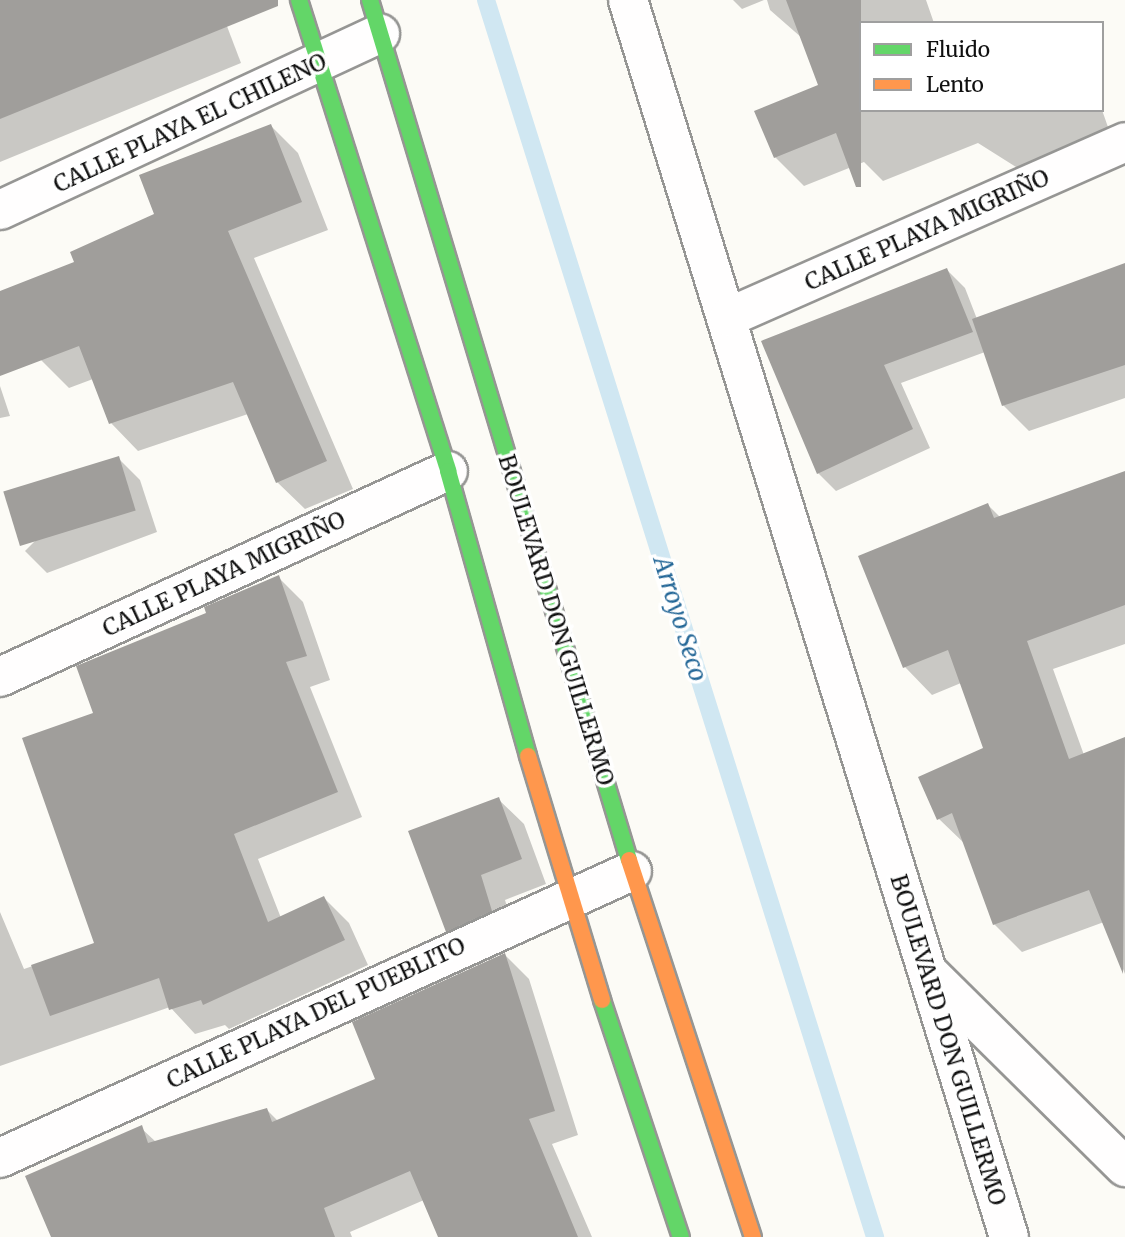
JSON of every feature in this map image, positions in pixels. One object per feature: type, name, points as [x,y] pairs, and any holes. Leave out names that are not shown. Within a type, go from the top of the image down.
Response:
[{"type":"main road","points":[[299,0],[447,471],[568,897],[681,1237]]},
{"type":"main road","name":"BOULEVARD DON GUILLERMO","points":[[375,17],[632,871],[753,1237]]},
{"type":"street","name":"BOULEVARD DON GUILLERMO","points":[[628,0],[729,317],[925,969],[1009,1237]]},
{"type":"street","name":"CALLE PLAYA EL CHILENO","points":[[0,210],[320,64],[375,17]]},
{"type":"street","name":"CALLE PLAYA MIGRIÑO","points":[[729,317],[1125,142]]},
{"type":"street","name":"CALLE PLAYA MIGRIÑO","points":[[0,677],[447,471]]},
{"type":"street","name":"CALLE PLAYA DEL PUEBLITO","points":[[0,1158],[568,897],[632,871]]},
{"type":"street","points":[[925,969],[1125,1167]]},
{"type":"building","points":[[0,0],[278,0],[278,6],[0,119]]},
{"type":"building","points":[[786,0],[861,0],[861,187],[856,187],[836,133],[774,158],[754,111],[818,85]]},
{"type":"building","points":[[271,124],[302,202],[228,231],[327,461],[276,483],[233,382],[109,424],[79,346],[0,376],[0,291],[74,262],[70,252],[154,214],[139,175]]},
{"type":"building","points":[[1125,263],[1125,365],[1002,406],[972,319]]},
{"type":"building","points":[[947,268],[973,332],[884,365],[913,429],[817,474],[761,341]]},
{"type":"building","points":[[119,456],[136,511],[20,546],[3,491]]},
{"type":"building","points":[[1125,471],[1125,605],[1027,641],[1069,759],[1125,737],[1123,974],[1089,890],[993,925],[952,813],[937,820],[918,777],[983,748],[948,650],[903,668],[858,556],[988,503],[994,518]]},
{"type":"building","points":[[279,575],[307,656],[286,662],[338,792],[234,834],[268,922],[324,896],[345,940],[203,1005],[201,1000],[169,1010],[159,978],[50,1016],[31,965],[94,943],[22,738],[93,713],[76,666],[206,613],[204,607]]},
{"type":"building","points":[[499,797],[522,859],[481,875],[492,911],[446,932],[408,831]]},
{"type":"building","points":[[505,953],[555,1111],[529,1119],[578,1237],[438,1237],[410,1171],[324,1208],[335,1237],[51,1237],[25,1176],[142,1125],[148,1143],[267,1108],[272,1122],[375,1079],[352,1022]]},
{"type":"waterway","name":"Arroyo Seco","points":[[486,0],[875,1237]]},
{"type":"traffic: fast","points":[[299,0],[448,471],[528,756]]},
{"type":"traffic: fast","points":[[370,0],[629,860]]},
{"type":"traffic: fast","points":[[602,1000],[681,1237]]},
{"type":"traffic: slow","points":[[528,756],[602,1000]]},
{"type":"traffic: slow","points":[[629,860],[753,1237]]}]
